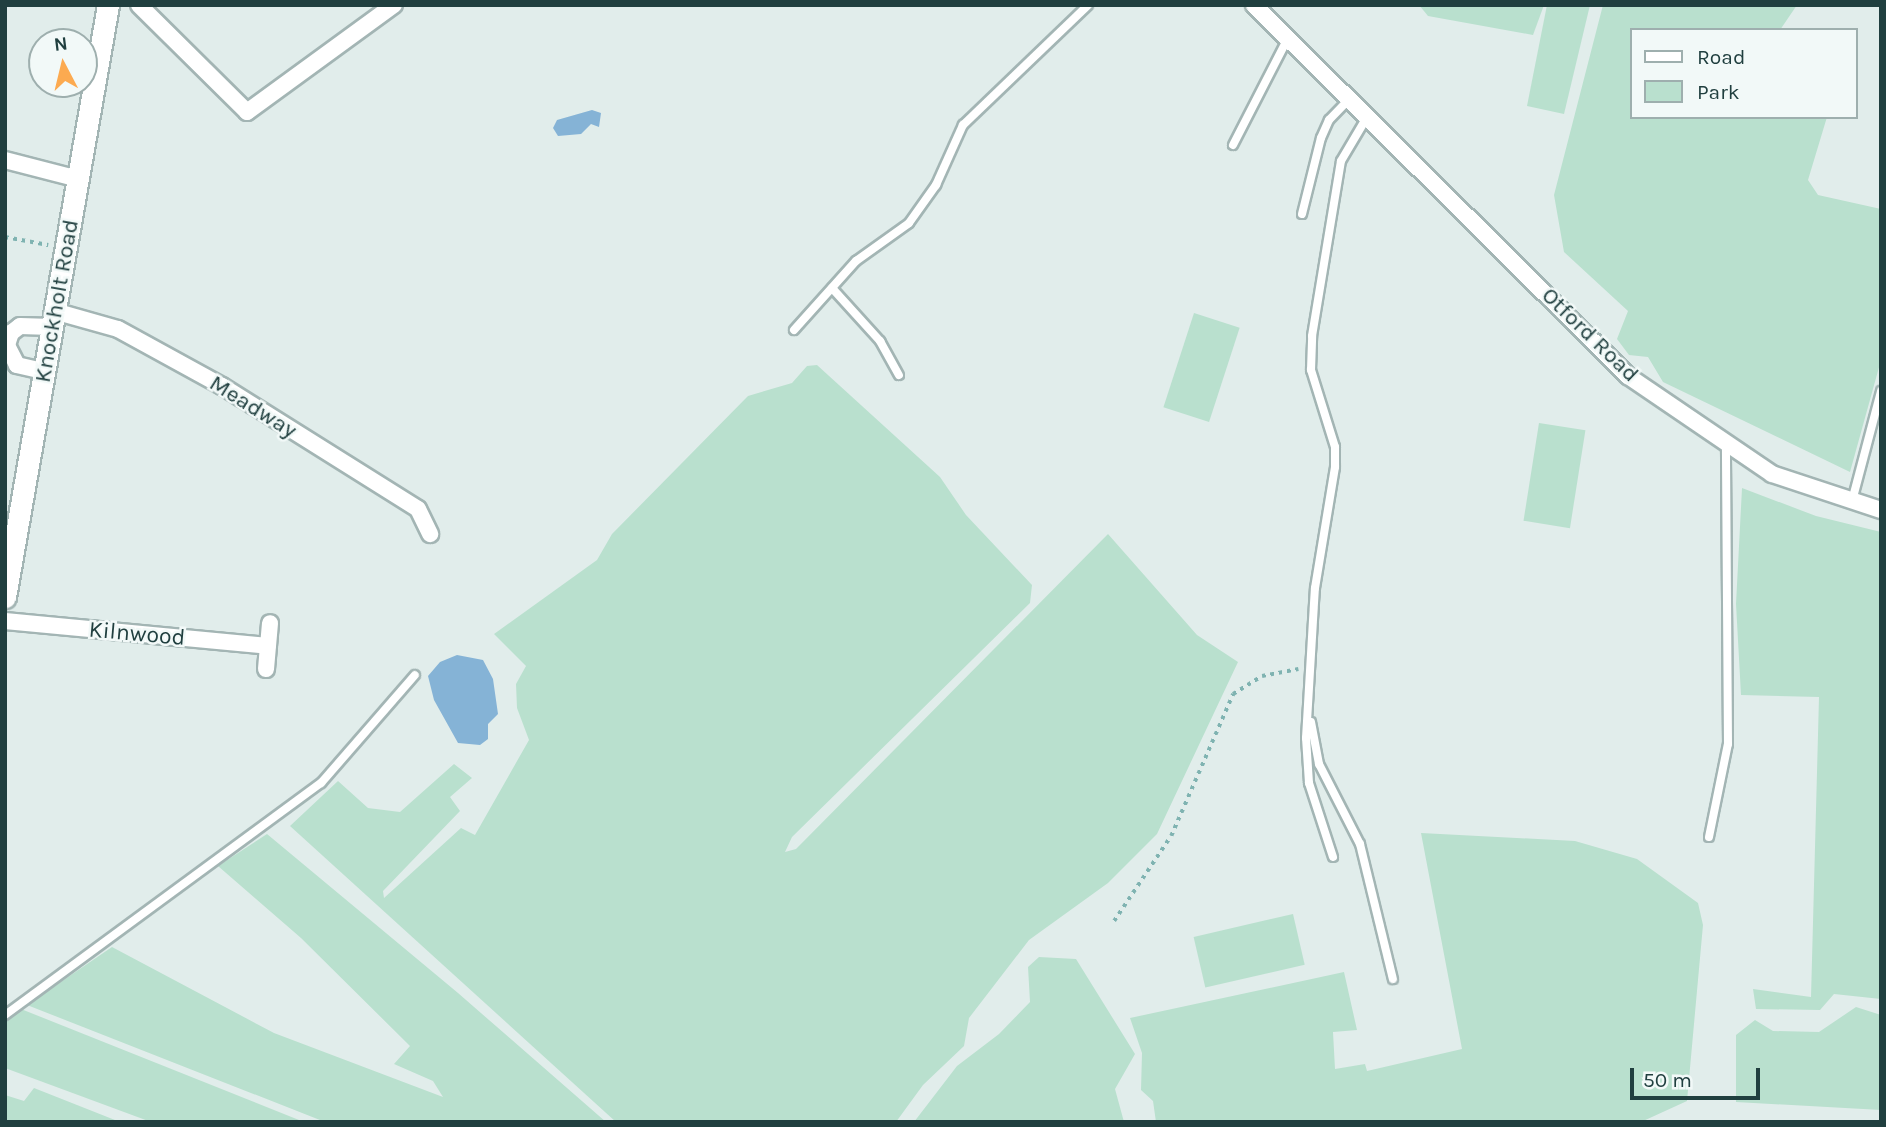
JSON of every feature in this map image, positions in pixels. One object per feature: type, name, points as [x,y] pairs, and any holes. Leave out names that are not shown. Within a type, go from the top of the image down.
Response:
[{"type":"street","points":[[139,5],[247,112],[394,5]]},
{"type":"street","name":"Otford Road","points":[[1254,5],[1348,95],[1629,376],[1773,474],[1881,510]]},
{"type":"street","name":"Knockholt Road","points":[[6,591],[79,179],[106,6]]},
{"type":"street","points":[[5,160],[79,179]]},
{"type":"street","name":"Meadway","points":[[6,345],[11,333],[20,326],[53,319],[118,329],[222,386],[418,509],[430,534]]},
{"type":"street","points":[[6,345],[17,365],[43,371]]},
{"type":"street","name":"Kilnwood","points":[[5,621],[268,646]]},
{"type":"street","points":[[266,669],[270,623]]},
{"type":"lane","points":[[794,330],[856,261],[909,223],[936,185],[963,125],[1088,5]]},
{"type":"lane","points":[[1233,145],[1288,38]]},
{"type":"lane","points":[[1302,214],[1321,138],[1329,120],[1348,95]]},
{"type":"lane","points":[[1368,116],[1341,161],[1312,336],[1311,370],[1335,447],[1335,467],[1307,667],[1310,719],[1319,764],[1360,844],[1392,979]]},
{"type":"lane","points":[[832,288],[880,341],[900,375]]},
{"type":"lane","points":[[1852,501],[1881,391]]},
{"type":"lane","points":[[1709,836],[1728,744],[1726,443]]},
{"type":"lane","points":[[5,1015],[321,783],[415,675]]},
{"type":"lane","points":[[1310,719],[1306,738],[1309,783],[1333,857]]},
{"type":"path","points":[[5,237],[66,248]]},
{"type":"path","points":[[1114,920],[1171,836],[1233,694],[1262,676],[1307,667]]},
{"type":"green space","points":[[1419,5],[1544,5],[1533,35],[1428,16]]},
{"type":"green space","points":[[1547,5],[1590,5],[1564,114],[1527,106]]},
{"type":"green space","points":[[1603,5],[1797,5],[1781,28],[1630,28],[1630,119],[1826,119],[1808,180],[1818,195],[1881,209],[1881,360],[1850,472],[1663,382],[1648,357],[1629,355],[1617,339],[1628,311],[1564,252],[1554,195]]},
{"type":"green space","points":[[1194,313],[1240,328],[1209,422],[1163,407]]},
{"type":"green space","points":[[817,365],[940,477],[966,515],[1032,585],[1030,603],[792,837],[785,852],[796,849],[1108,534],[1197,635],[1238,662],[1157,834],[1108,883],[1029,940],[969,1018],[964,1046],[923,1085],[896,1122],[616,1122],[290,826],[338,781],[368,808],[400,812],[454,764],[472,778],[450,797],[460,811],[383,891],[384,898],[461,828],[475,835],[529,740],[517,708],[516,684],[526,666],[494,634],[597,560],[612,534],[748,396],[792,383],[807,366]]},
{"type":"green space","points":[[1539,423],[1585,430],[1570,528],[1524,521]]},
{"type":"green space","points":[[1742,488],[1816,516],[1881,532],[1881,999],[1834,994],[1820,1010],[1756,1009],[1753,989],[1811,997],[1819,697],[1741,695],[1736,604]]},
{"type":"green space","points":[[1421,833],[1575,841],[1637,859],[1698,903],[1703,925],[1687,1101],[1641,1122],[1156,1122],[1153,1101],[1141,1090],[1142,1053],[1130,1018],[1344,972],[1357,1030],[1333,1032],[1335,1069],[1365,1064],[1367,1071],[1462,1049]]},
{"type":"green space","points":[[267,834],[458,993],[606,1122],[325,1122],[27,1005],[112,947],[274,1033],[443,1097],[433,1081],[394,1064],[410,1046],[301,938],[218,866]]},
{"type":"green space","points":[[1293,914],[1305,965],[1205,988],[1194,937]]},
{"type":"green space","points":[[1039,957],[1076,959],[1135,1054],[1115,1089],[1124,1122],[914,1122],[957,1066],[999,1034],[1030,1002],[1028,967]]},
{"type":"green space","points":[[1856,1007],[1881,1015],[1881,1110],[1736,1102],[1736,1035],[1755,1020],[1773,1031],[1819,1032]]},
{"type":"green space","points":[[21,1009],[304,1122],[151,1122],[5,1068],[5,1021]]},
{"type":"green space","points":[[34,1088],[120,1122],[5,1122],[5,1095],[24,1101]]},
{"type":"water","points":[[592,110],[601,113],[599,127],[591,124],[581,134],[558,136],[553,128],[557,120]]},
{"type":"water","points":[[457,655],[483,660],[493,679],[498,714],[488,724],[488,739],[480,745],[458,743],[434,700],[428,676],[440,662]]}]
